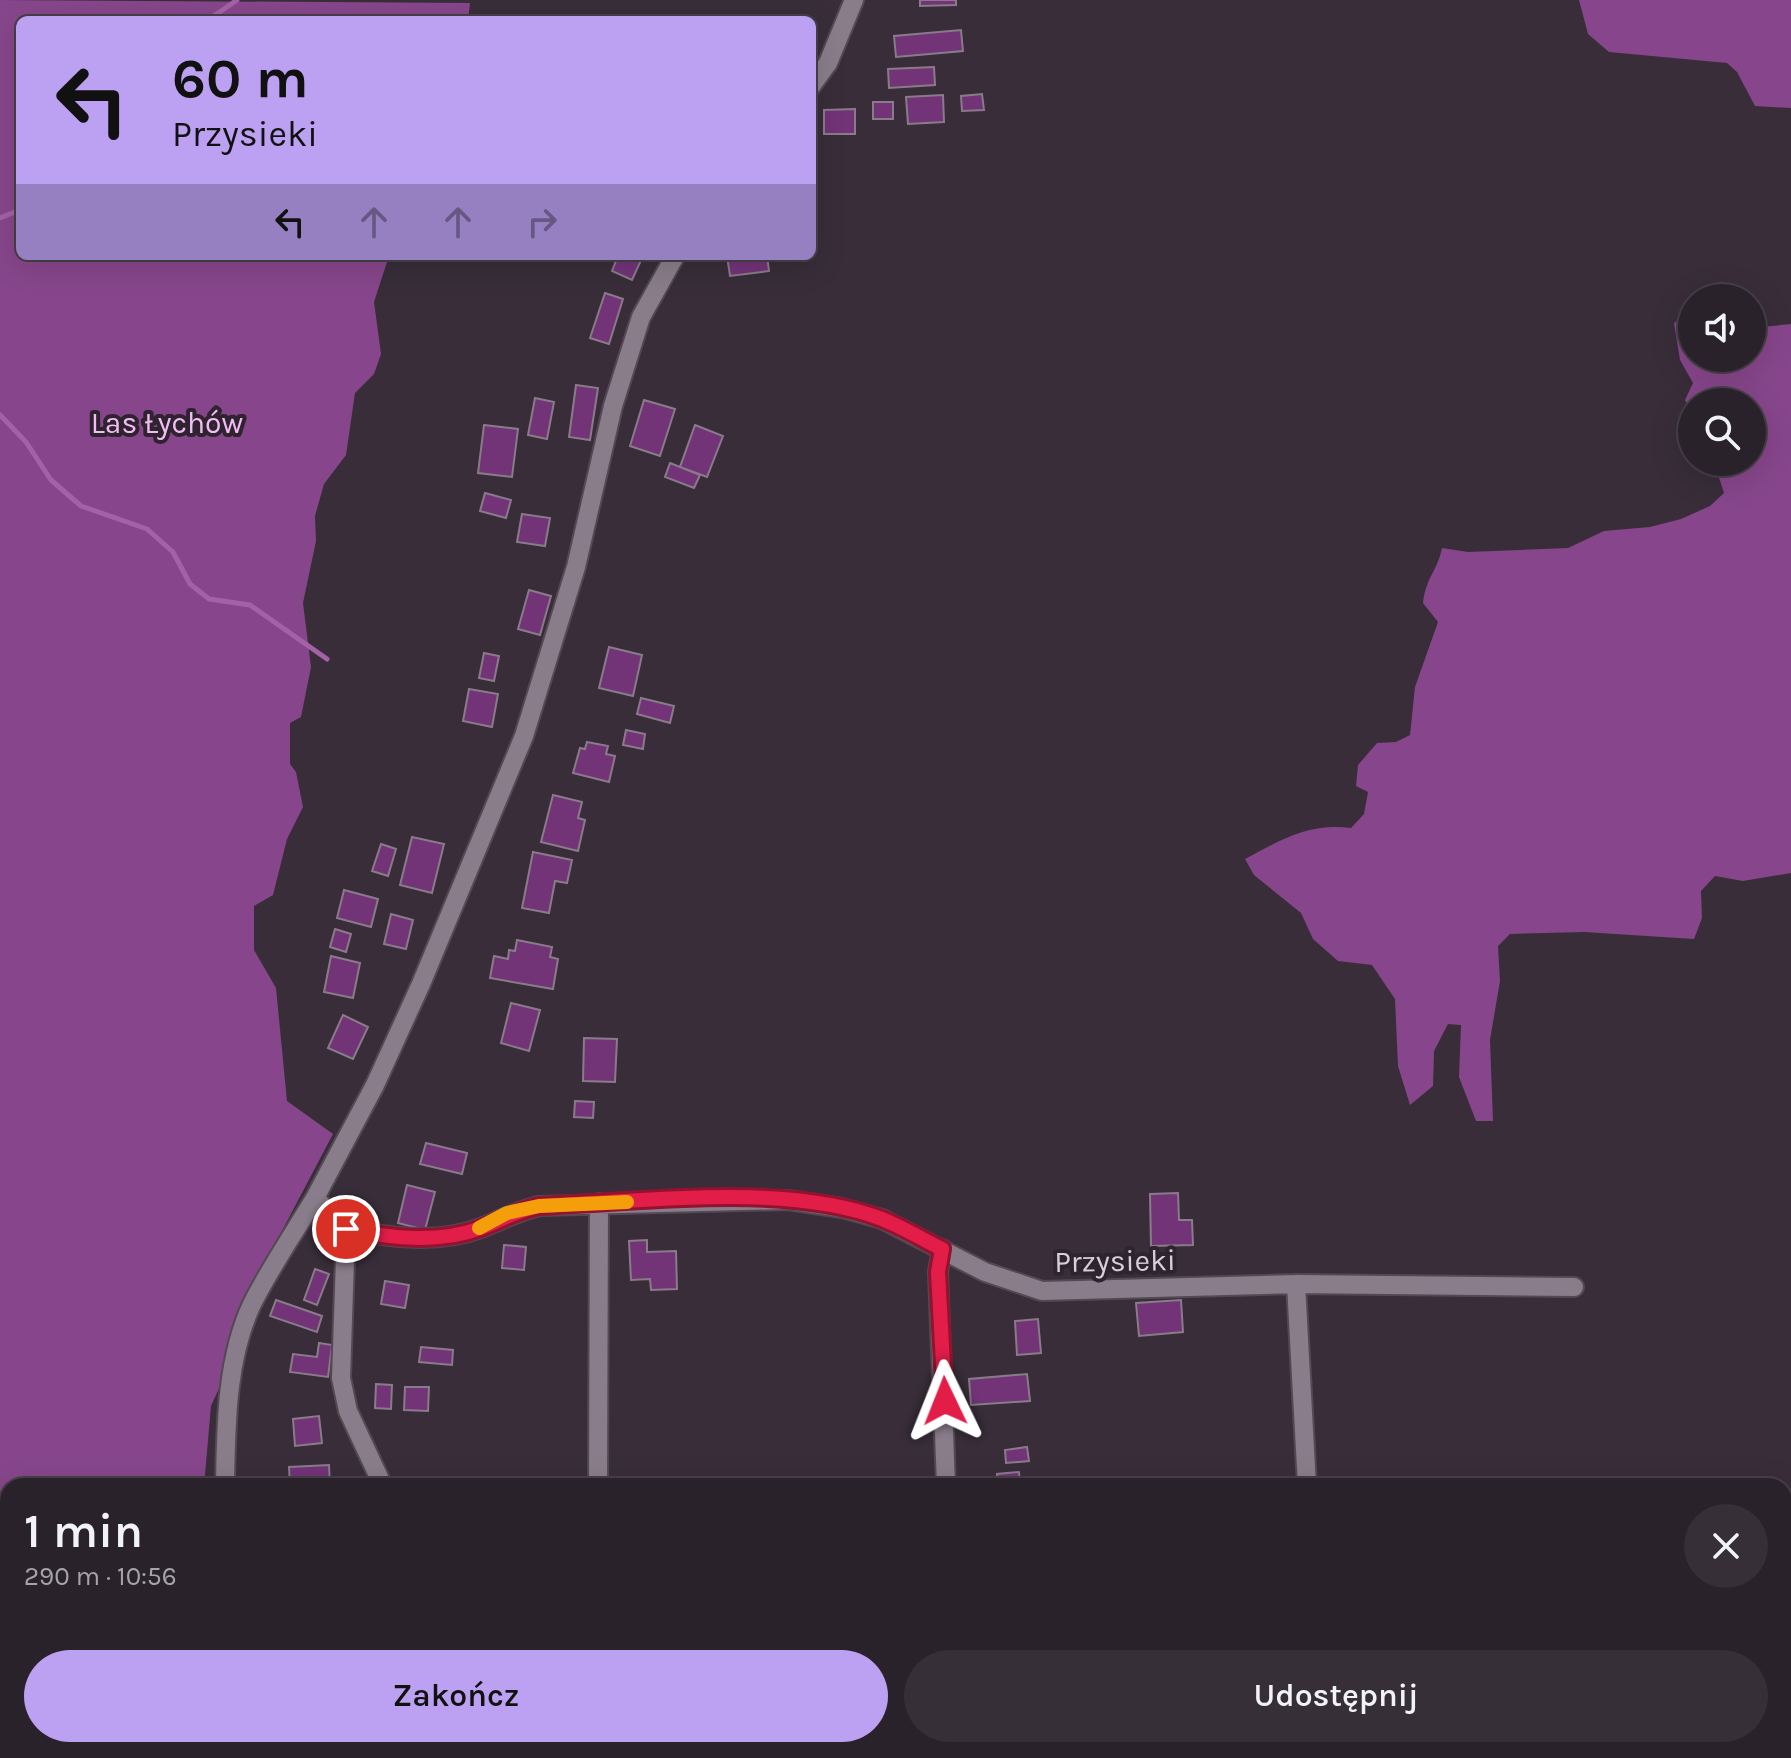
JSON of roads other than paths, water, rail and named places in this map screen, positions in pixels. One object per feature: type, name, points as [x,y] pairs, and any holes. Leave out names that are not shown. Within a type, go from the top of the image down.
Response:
[{"type":"street","points":[[816,80],[828,63],[854,0]]},
{"type":"street","points":[[225,1478],[231,1383],[243,1327],[252,1304],[315,1198],[375,1085],[514,763],[576,567],[613,406],[641,317],[673,260]]},
{"type":"street","points":[[315,1198],[346,1229],[341,1378],[348,1411],[379,1478]]},
{"type":"street","name":"Przysieki","points":[[346,1229],[434,1238],[481,1228],[507,1213],[539,1206],[788,1200],[842,1208],[882,1219],[985,1272],[1042,1291],[1296,1284],[1574,1287]]},
{"type":"street","points":[[598,1478],[599,1203]]},
{"type":"street","points":[[942,1249],[938,1272],[946,1478]]},
{"type":"street","points":[[1296,1284],[1307,1478]]},
{"type":"waterway","points":[[214,16],[237,0]]},
{"type":"waterway","points":[[0,218],[16,212]]},
{"type":"waterway","points":[[0,415],[26,442],[51,480],[81,506],[147,529],[173,552],[190,584],[209,599],[250,605],[327,659]]},
{"type":"park label","name":"Las Łychów","points":[[167,423]]}]
